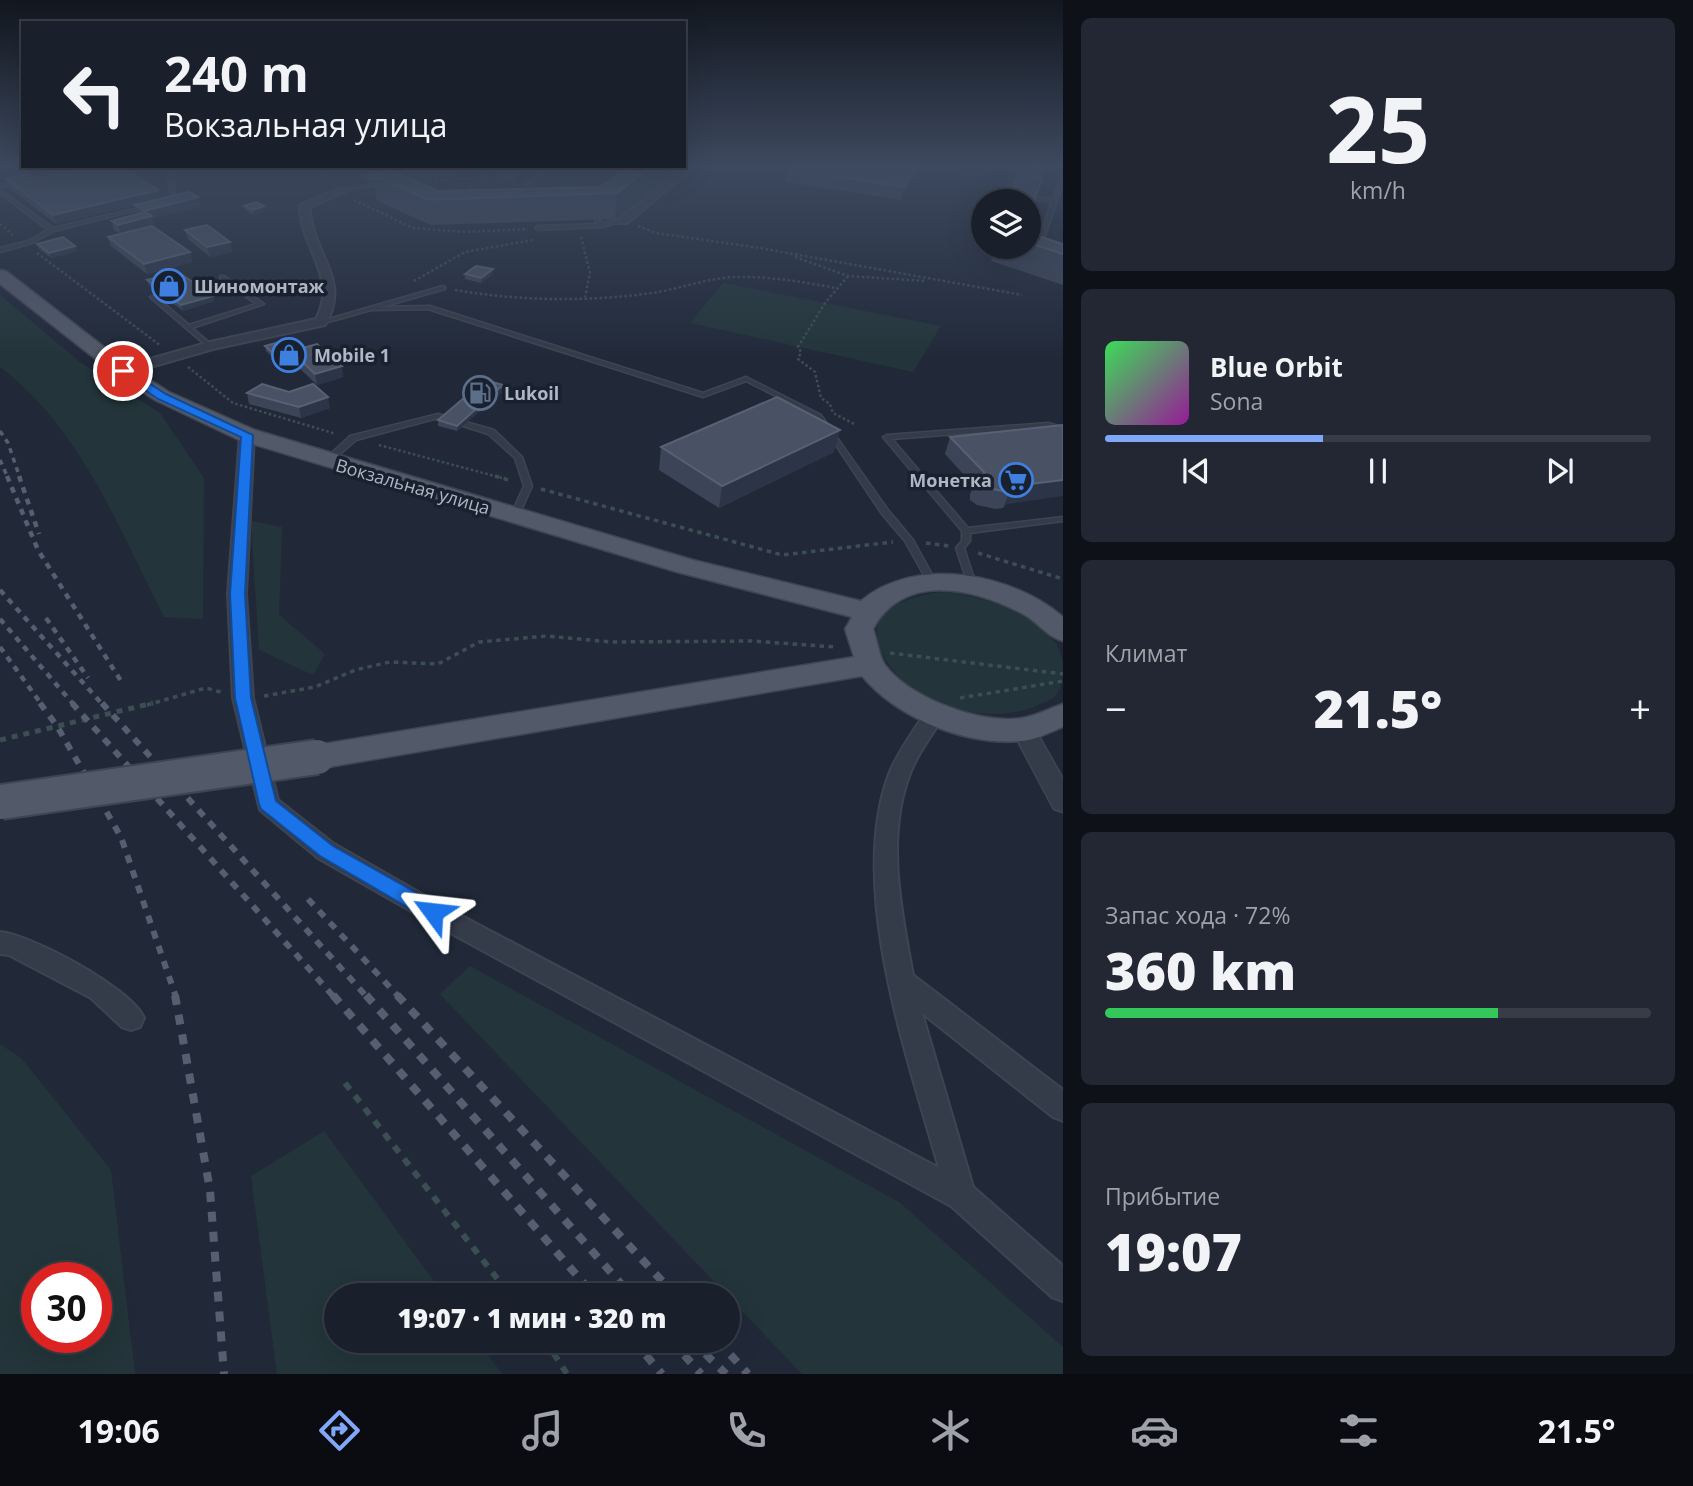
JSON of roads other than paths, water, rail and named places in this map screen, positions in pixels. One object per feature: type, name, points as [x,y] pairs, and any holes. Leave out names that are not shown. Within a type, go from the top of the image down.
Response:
[{"type":"main road","name":"Вокзальная улица","points":[[0,275],[123,371],[162,396],[247,435],[327,461],[686,565],[865,611]]},
{"type":"main road","points":[[1063,632],[1036,609],[999,592],[972,585],[932,582],[901,587],[876,599],[865,611],[859,629],[868,658],[888,687],[988,729],[1024,730],[1063,715]]},
{"type":"main road","points":[[1,802],[317,757],[868,658]]},
{"type":"street","points":[[123,371],[210,346],[321,322],[330,309],[331,285],[310,242],[308,230]]},
{"type":"street","points":[[247,435],[237,594],[243,698],[268,804],[327,851],[606,1006],[961,1196],[1063,1286]]},
{"type":"street","points":[[940,708],[900,775],[888,822],[887,880],[901,981],[961,1196]]},
{"type":"street","points":[[1024,730],[1063,802]]},
{"type":"street","points":[[0,943],[12,944],[100,990],[131,1018]]},
{"type":"street","points":[[901,981],[1063,1107]]},
{"type":"lane","points":[[0,250],[30,242],[52,230]]},
{"type":"lane","points":[[188,327],[261,304],[222,276]]},
{"type":"lane","points":[[321,322],[443,288]]},
{"type":"lane","points":[[153,298],[210,346]]},
{"type":"lane","points":[[373,309],[428,307],[704,395],[746,379],[819,416],[886,512],[909,540],[932,582]]},
{"type":"lane","points":[[327,461],[353,438],[438,416],[491,432],[518,457],[528,486],[515,515]]},
{"type":"lane","points":[[972,585],[960,548],[966,541],[966,531],[887,437],[1048,425],[1063,429]]},
{"type":"lane","points":[[966,531],[1063,519]]},
{"type":"railway","points":[[0,431],[8,443],[20,478]]},
{"type":"railway","points":[[0,460],[8,478]]},
{"type":"railway","points":[[7,476],[38,550],[121,681]]},
{"type":"railway","points":[[19,476],[39,534]]},
{"type":"railway","points":[[0,590],[103,705]]},
{"type":"railway","points":[[46,618],[88,678]]},
{"type":"railway","points":[[0,619],[74,705]]},
{"type":"railway","points":[[0,647],[42,705]]},
{"type":"railway","points":[[40,703],[57,726],[121,837],[176,997]]},
{"type":"railway","points":[[72,703],[334,997]]},
{"type":"railway","points":[[102,703],[367,997]]},
{"type":"railway","points":[[308,899],[399,997]]},
{"type":"railway","points":[[175,995],[210,1190],[224,1374]]},
{"type":"railway","points":[[333,995],[584,1283]]},
{"type":"railway","points":[[366,995],[620,1283]]},
{"type":"railway","points":[[397,995],[664,1283]]},
{"type":"railway","points":[[644,1353],[662,1374]]},
{"type":"railway","points":[[682,1353],[701,1374]]},
{"type":"railway","points":[[704,1353],[726,1374]]},
{"type":"railway","points":[[729,1353],[748,1374]]},
{"type":"place","name":"Шиномонтаж","points":[[169,286]]},
{"type":"place","name":"Mobile 1","points":[[289,355]]},
{"type":"place","name":"Lukoil","points":[[480,393]]},
{"type":"place","name":"Монетка","points":[[1016,480]]}]
